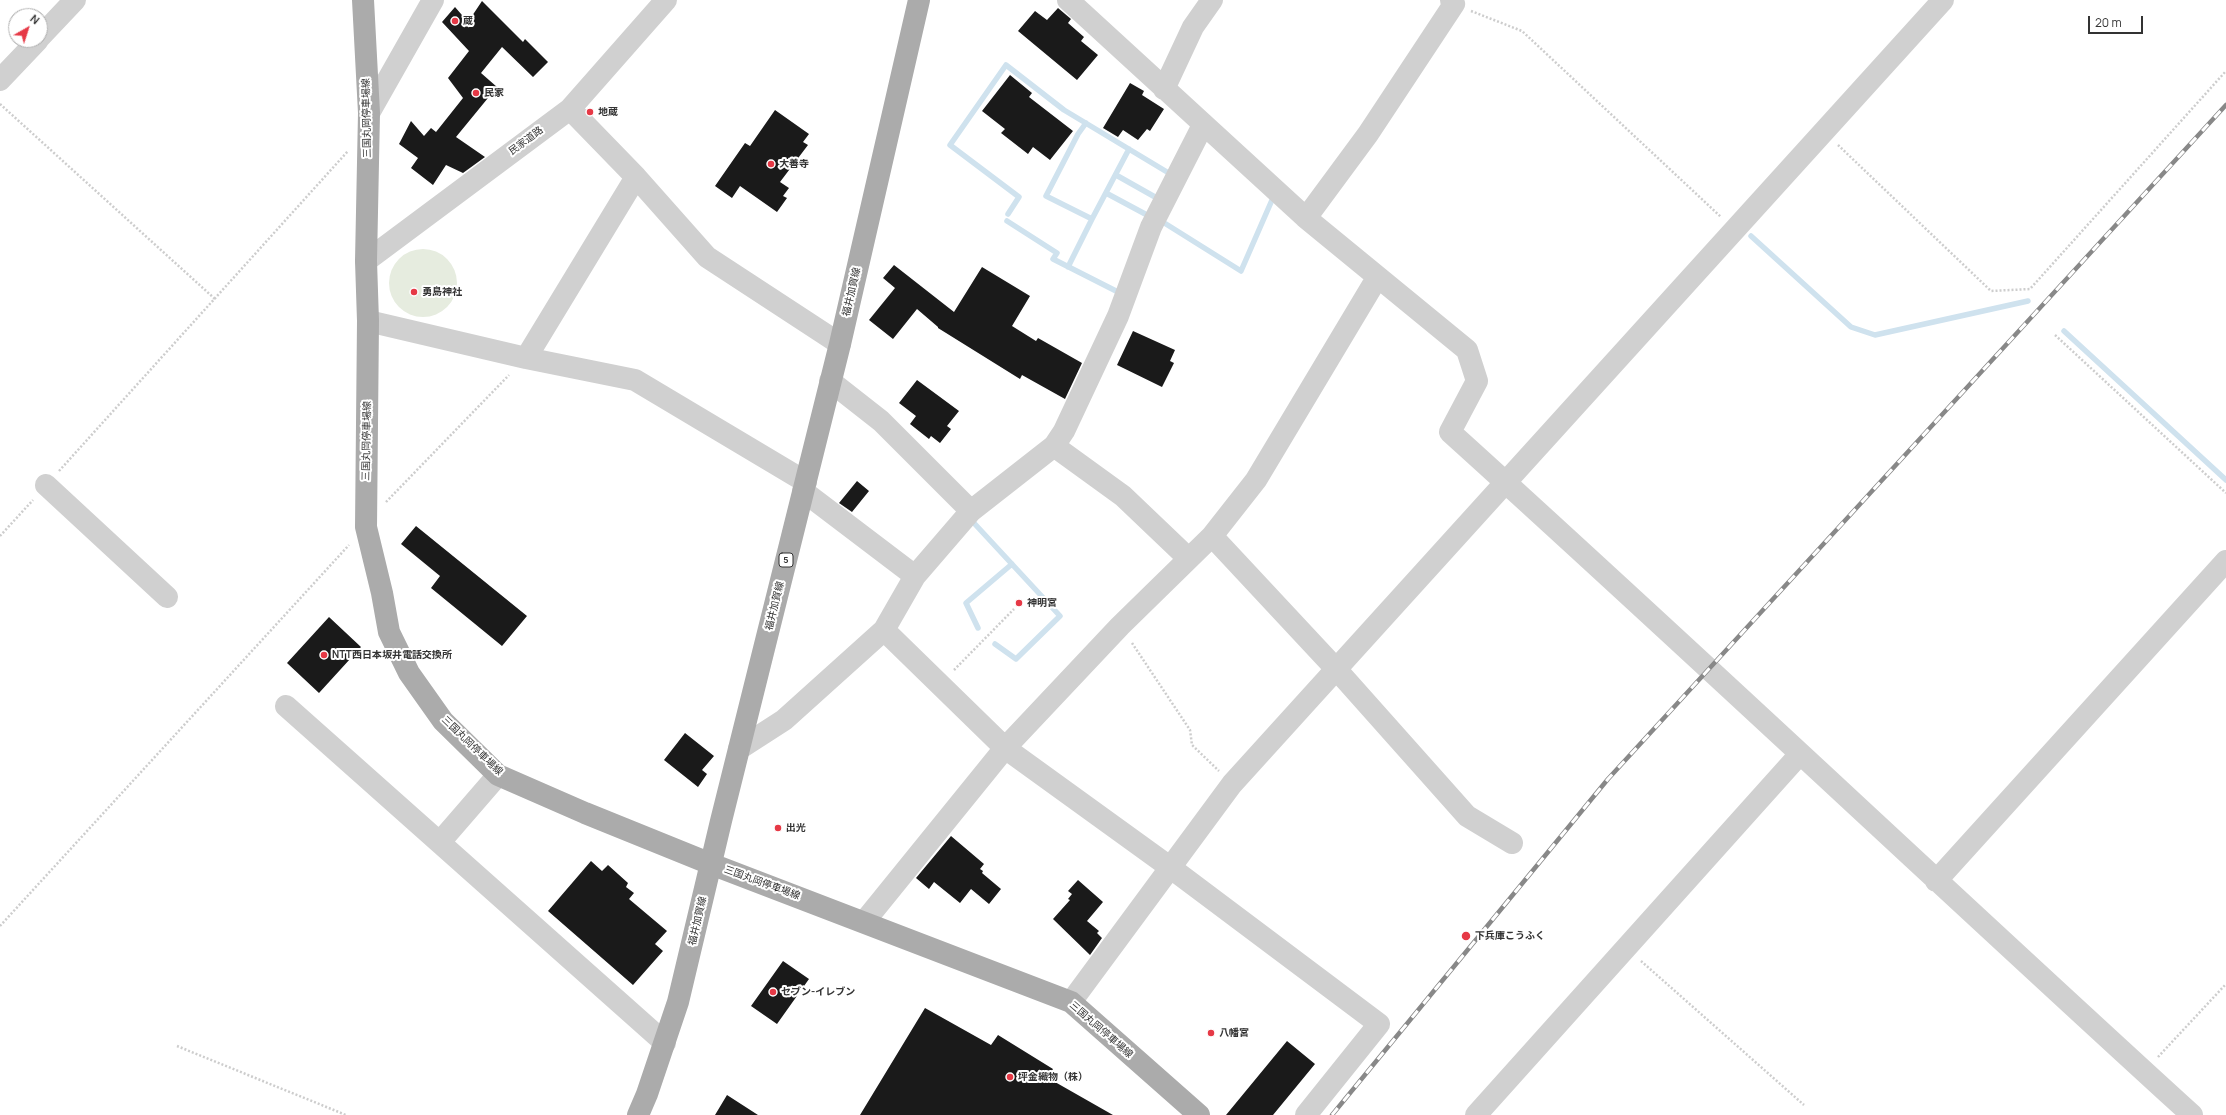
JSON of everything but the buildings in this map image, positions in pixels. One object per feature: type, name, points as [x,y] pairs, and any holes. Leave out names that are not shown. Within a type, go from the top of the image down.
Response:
[{"type":"main road","name":"三国丸岡停車場線","points":[[363,0],[369,121],[366,261],[368,321],[366,525],[382,593],[389,632],[409,674],[443,721],[498,775],[585,813],[711,864],[1071,1002],[1199,1115]]},
{"type":"main road","name":"福井加賀線","points":[[638,1115],[665,1043],[678,1002],[840,344],[919,0]]},
{"type":"street","points":[[48,29],[75,0]]},
{"type":"street","points":[[369,121],[433,0]]},
{"type":"street","name":"民家道路","points":[[366,261],[570,109],[666,0]]},
{"type":"street","points":[[1068,0],[1306,218],[1377,278],[1467,350],[1477,381],[1450,432],[1709,667],[1936,881],[2192,1115]]},
{"type":"street","points":[[1164,89],[1193,27],[1212,0]]},
{"type":"street","points":[[1071,1002],[1232,784],[1337,670],[1505,481],[1734,228],[1825,131],[1944,0]]},
{"type":"street","points":[[1306,218],[1368,134],[1452,2]]},
{"type":"street","points":[[0,80],[30,48]]},
{"type":"street","points":[[570,109],[636,177],[707,257],[840,344]]},
{"type":"street","points":[[740,749],[784,720],[884,630],[915,576],[971,511],[1054,446],[1064,431],[1118,316],[1150,227],[1203,125]]},
{"type":"street","points":[[526,358],[636,177]]},
{"type":"street","points":[[864,922],[1005,748],[1120,626],[1212,536],[1256,480],[1377,278]]},
{"type":"street","points":[[368,321],[526,358],[634,380],[804,486],[915,576]]},
{"type":"street","points":[[830,381],[881,421],[971,511]]},
{"type":"street","points":[[1054,446],[1123,496],[1188,558]]},
{"type":"street","points":[[46,484],[167,597]]},
{"type":"street","points":[[1212,536],[1337,670],[1467,816],[1512,843]]},
{"type":"street","points":[[1936,881],[2226,561]]},
{"type":"street","points":[[884,630],[1005,748],[1171,868],[1379,1024],[1306,1115]]},
{"type":"street","points":[[286,706],[665,1043]]},
{"type":"street","points":[[1476,1115],[1800,754]]},
{"type":"street","points":[[440,842],[498,775]]},
{"type":"path","points":[[1452,2],[1522,31],[1734,228]]},
{"type":"path","points":[[1825,131],[1992,291],[2030,289],[2226,71]]},
{"type":"path","points":[[0,104],[215,298]]},
{"type":"path","points":[[0,536],[215,298],[369,121]]},
{"type":"path","points":[[2055,335],[2226,493]]},
{"type":"path","points":[[0,926],[366,525],[526,358]]},
{"type":"path","points":[[939,685],[1014,609]]},
{"type":"path","points":[[1120,626],[1190,730],[1192,745],[1232,784]]},
{"type":"path","points":[[1626,948],[1804,1105]]},
{"type":"path","points":[[2144,1072],[2226,984]]},
{"type":"path","points":[[177,1046],[346,1115]]},
{"type":"shaded area","points":[[416,249],[430,249],[442,254],[452,264],[457,276],[457,290],[452,302],[442,312],[430,317],[416,317],[404,312],[394,302],[389,290],[389,276],[394,264],[404,254]]},
{"type":"waterway","points":[[1008,214],[1019,197],[950,145],[1006,65],[1064,110],[1167,172]]},
{"type":"waterway","points":[[1086,123],[1078,134],[1046,196],[1092,219],[1129,149]]},
{"type":"waterway","points":[[1116,175],[1155,197]]},
{"type":"waterway","points":[[1106,193],[1147,215]]},
{"type":"waterway","points":[[1166,224],[1241,271],[1272,200]]},
{"type":"waterway","points":[[1068,267],[1092,219]]},
{"type":"waterway","points":[[1007,221],[1057,253],[1053,259],[1118,292]]},
{"type":"waterway","points":[[1751,236],[1851,327],[1875,335],[2028,301]]},
{"type":"waterway","points":[[2064,331],[2226,480]]},
{"type":"waterway","points":[[975,518],[973,522],[1060,616],[1016,659],[995,644]]},
{"type":"waterway","points":[[978,628],[966,603],[1012,564]]},
{"type":"railway","points":[[1332,1115],[1608,779],[2226,105]]},
{"type":"place","name":"蔵","points":[[455,21]]},
{"type":"place","name":"民家","points":[[476,93]]},
{"type":"place","name":"地蔵","points":[[590,112]]},
{"type":"place","name":"大善寺","points":[[771,164]]},
{"type":"place","name":"勇島神社","points":[[414,292]]},
{"type":"place","name":"神明宮","points":[[1019,603]]},
{"type":"place","name":"NTT西日本坂井電話交換所","points":[[324,655]]},
{"type":"place","name":"出光","points":[[778,828]]},
{"type":"place","name":"下兵庫こうふく","points":[[1466,936]]},
{"type":"place","name":"セブン-イレブン","points":[[773,992]]},
{"type":"place","name":"八幡宮","points":[[1211,1033]]},
{"type":"place","name":"坪金織物（株）","points":[[1010,1077]]}]
